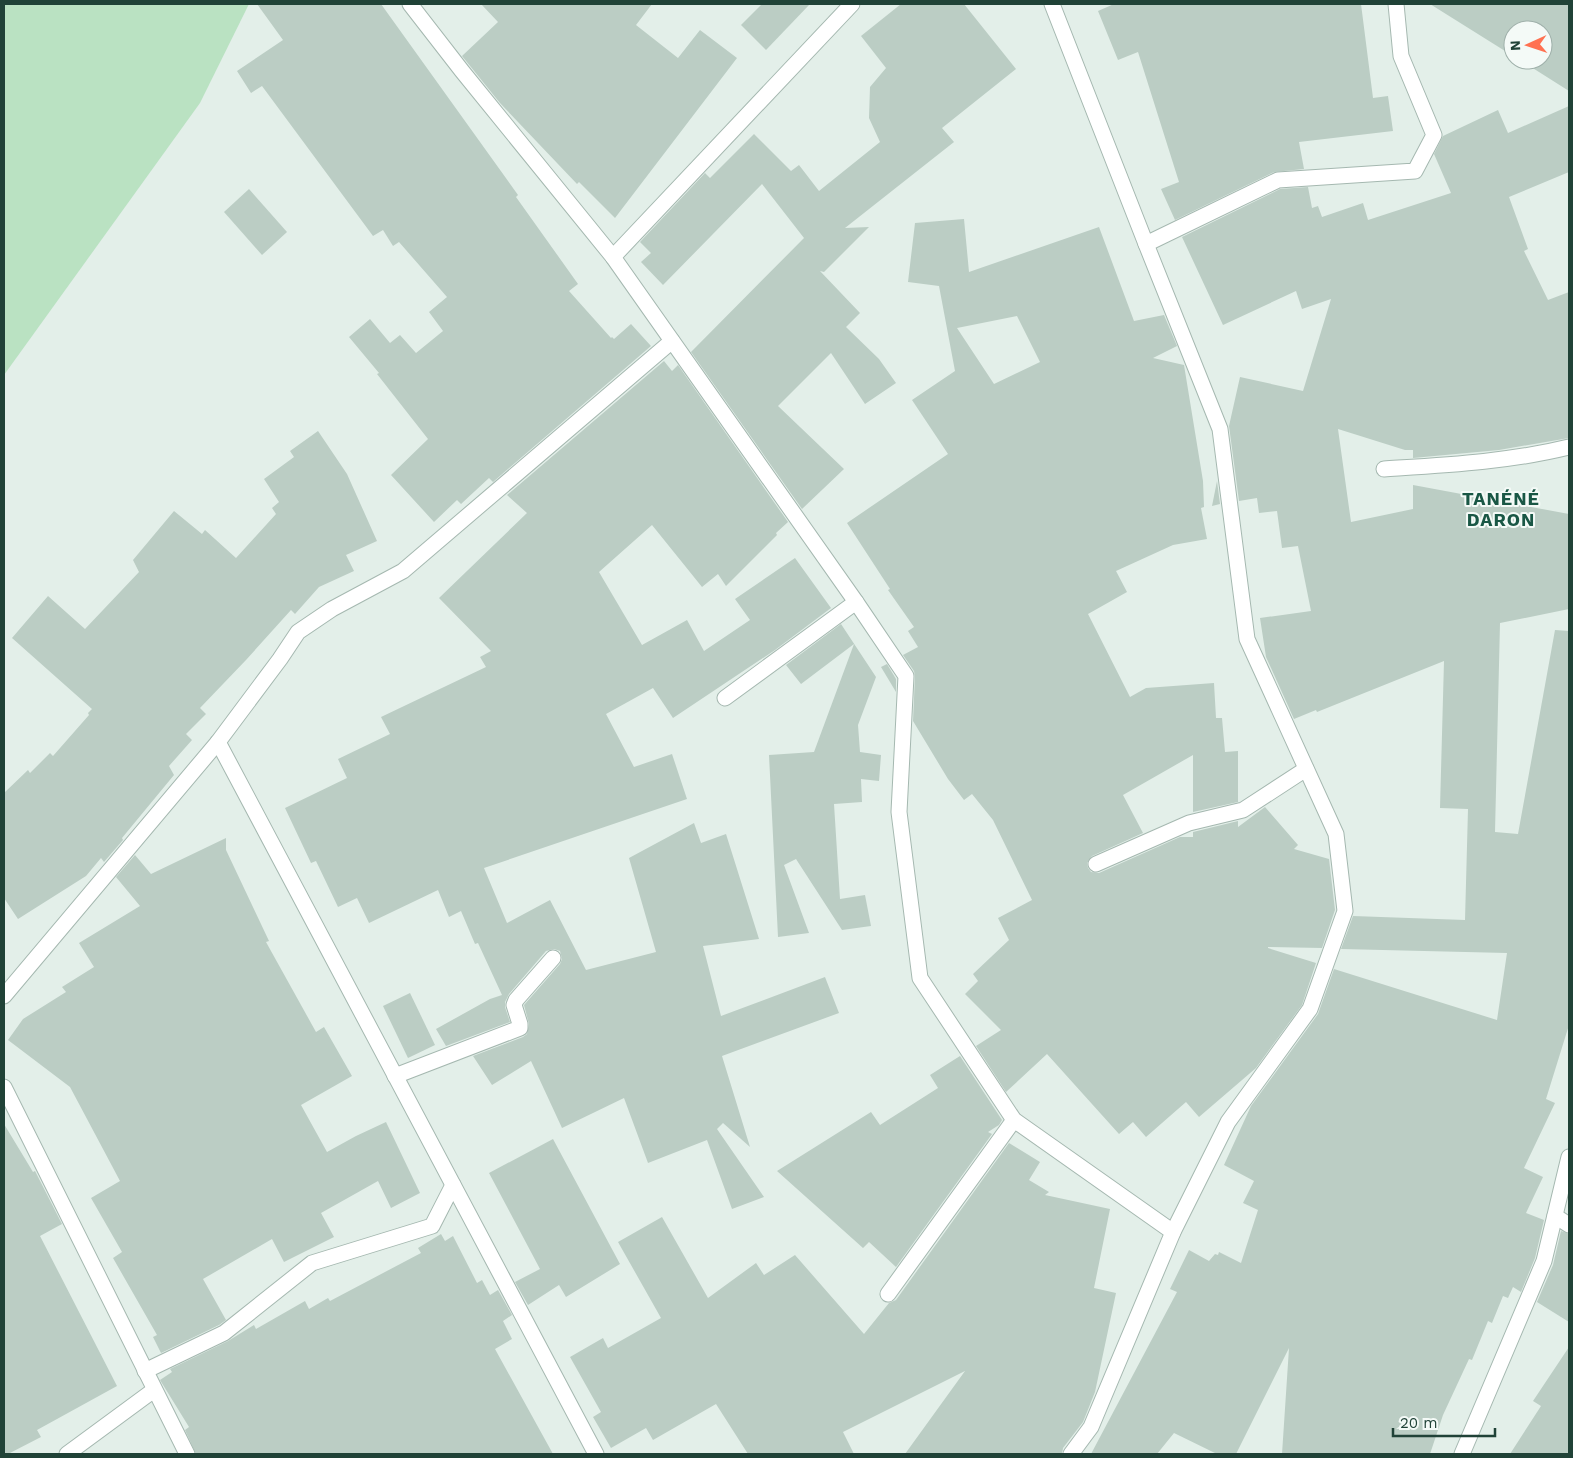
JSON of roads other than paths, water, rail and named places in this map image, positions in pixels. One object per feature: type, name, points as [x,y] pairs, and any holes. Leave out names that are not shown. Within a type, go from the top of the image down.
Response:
[{"type":"street","points":[[410,4],[462,72],[613,257],[906,676],[899,812],[920,978],[1014,1120],[1173,1232]]},
{"type":"street","points":[[613,257],[852,4]]},
{"type":"street","points":[[1052,4],[1220,428],[1247,639],[1336,834],[1345,912],[1310,1009],[1228,1122],[1173,1232],[1091,1427],[1071,1454]]},
{"type":"street","points":[[1146,244],[1278,180],[1415,171],[1434,135],[1401,56],[1396,4]]},
{"type":"street","points":[[4,996],[218,742],[298,632],[332,609],[403,571],[672,341]]},
{"type":"street","points":[[1384,469],[1468,464],[1543,453],[1569,447]]},
{"type":"street","points":[[725,698],[856,602]]},
{"type":"street","points":[[218,742],[596,1454]]},
{"type":"street","points":[[1096,864],[1188,823],[1243,810],[1306,769]]},
{"type":"street","points":[[395,1076],[520,1028],[514,1005],[516,1000],[553,958]]},
{"type":"street","points":[[4,1087],[187,1454]]},
{"type":"street","points":[[888,1294],[1014,1120]]},
{"type":"street","points":[[1462,1454],[1544,1260],[1569,1157]]},
{"type":"street","points":[[145,1371],[224,1332],[312,1264],[432,1226],[453,1185]]},
{"type":"street","points":[[1555,1216],[1569,1225]]},
{"type":"street","points":[[67,1454],[154,1390]]},
{"type":"district","name":"TANÉNÉ DARON","points":[[1501,509]]}]
